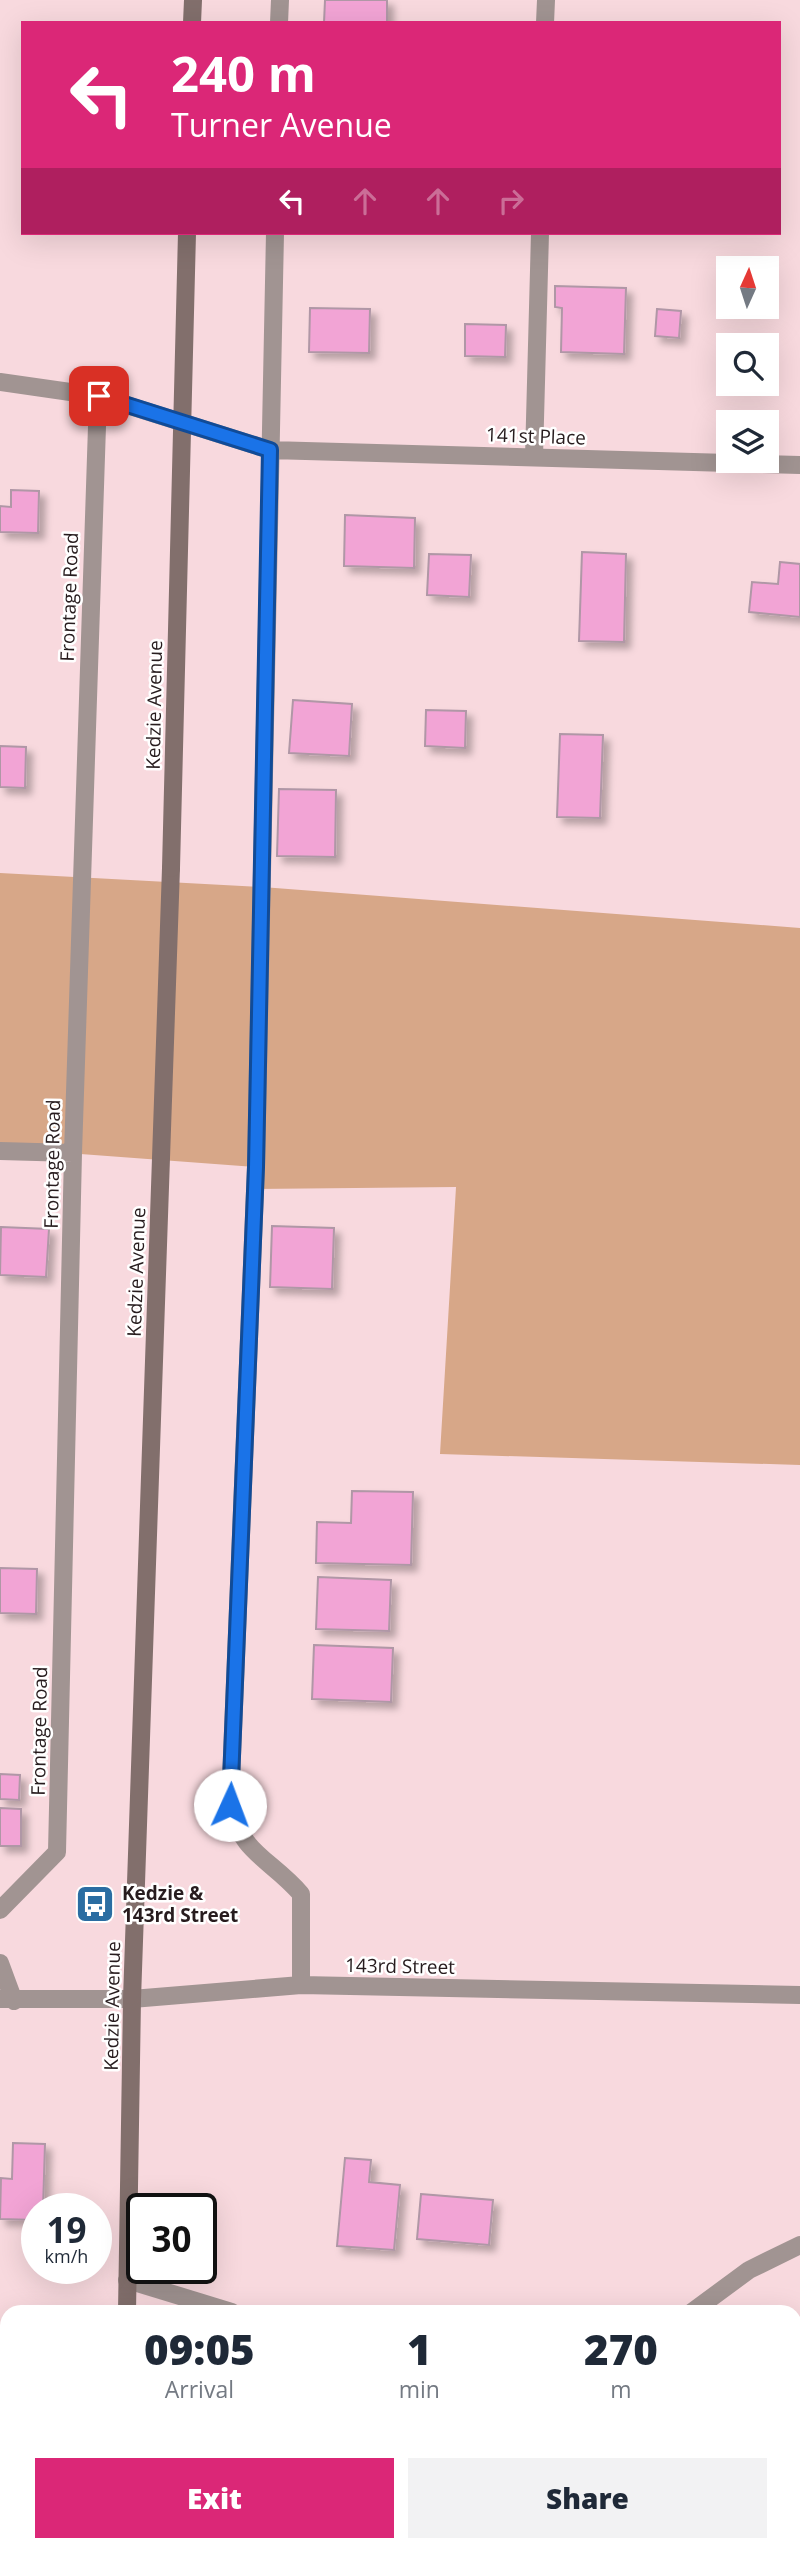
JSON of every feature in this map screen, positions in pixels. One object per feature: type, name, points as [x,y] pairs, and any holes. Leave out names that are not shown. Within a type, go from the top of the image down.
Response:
[{"type":"main road","points":[[192,21],[193,0]]},
{"type":"main road","name":"Kedzie Avenue","points":[[129,2193],[132,1999],[171,868],[187,235]]},
{"type":"main road","name":"Kedzie Avenue","points":[[127,2284],[127,2305]]},
{"type":"street","points":[[279,21],[280,0]]},
{"type":"street","points":[[545,21],[546,0]]},
{"type":"street","points":[[275,235],[256,1167],[230,1805],[235,1827],[250,1850],[284,1874],[301,1894],[301,1985]]},
{"type":"street","points":[[534,457],[540,235]]},
{"type":"street","name":"141st Place","points":[[0,382],[99,396],[270,450],[800,465]]},
{"type":"street","name":"Frontage Road","points":[[0,1910],[57,1852],[73,1153],[99,396]]},
{"type":"street","points":[[0,1151],[73,1153]]},
{"type":"street","points":[[0,1963],[7,2000]]},
{"type":"street","name":"143rd Street","points":[[7,2000],[132,1999],[301,1985],[800,1995]]},
{"type":"street","points":[[702,2305],[749,2270],[800,2245]]},
{"type":"street","points":[[140,2284],[209,2305]]},
{"type":"shaded area","points":[[0,873],[262,887],[800,928],[800,1465],[440,1454],[456,1187],[255,1189],[255,1167],[0,1148]]},
{"type":"building","points":[[325,0],[387,0],[387,21],[324,21]]},
{"type":"building","points":[[555,286],[626,288],[624,354],[561,352],[562,308],[555,307]]},
{"type":"building","points":[[310,308],[370,309],[369,353],[309,352]]},
{"type":"building","points":[[657,309],[681,311],[679,338],[655,336]]},
{"type":"building","points":[[465,324],[506,325],[505,357],[465,356]]},
{"type":"building","points":[[11,490],[39,491],[38,533],[0,532],[0,506],[11,507]]},
{"type":"building","points":[[345,515],[415,518],[414,568],[344,566]]},
{"type":"building","points":[[582,552],[626,554],[624,642],[579,641]]},
{"type":"building","points":[[429,554],[471,555],[469,597],[427,595]]},
{"type":"building","points":[[780,562],[800,564],[800,617],[749,612],[752,582],[778,584]]},
{"type":"building","points":[[293,700],[352,704],[349,756],[289,753]]},
{"type":"building","points":[[426,710],[466,711],[465,748],[425,746]]},
{"type":"building","points":[[560,734],[603,735],[600,818],[557,817]]},
{"type":"building","points":[[0,746],[26,747],[25,788],[0,787]]},
{"type":"building","points":[[279,789],[336,790],[335,857],[277,856]]},
{"type":"building","points":[[272,1226],[334,1228],[332,1289],[270,1287]]},
{"type":"building","points":[[1,1227],[49,1229],[46,1277],[0,1275]]},
{"type":"building","points":[[352,1491],[413,1492],[411,1565],[316,1563],[317,1522],[351,1523]]},
{"type":"building","points":[[0,1568],[37,1569],[36,1614],[0,1613]]},
{"type":"building","points":[[318,1577],[391,1580],[389,1631],[316,1629]]},
{"type":"building","points":[[314,1645],[393,1648],[391,1702],[312,1699]]},
{"type":"building","points":[[0,1774],[20,1775],[19,1800],[0,1799]]},
{"type":"building","points":[[0,1808],[21,1809],[21,1846],[0,1846]]},
{"type":"building","points":[[13,2143],[45,2144],[43,2193],[21,2193],[21,2220],[0,2219],[1,2178],[12,2179]]},
{"type":"building","points":[[345,2158],[371,2160],[369,2182],[400,2185],[394,2250],[337,2246]]},
{"type":"building","points":[[421,2194],[493,2200],[489,2245],[417,2239]]},
{"type":"place","name":"Kedzie & 143rd Street","points":[[95,1904]]},
{"type":"route","points":[[99,396],[270,450],[256,1167],[230,1805]]}]
